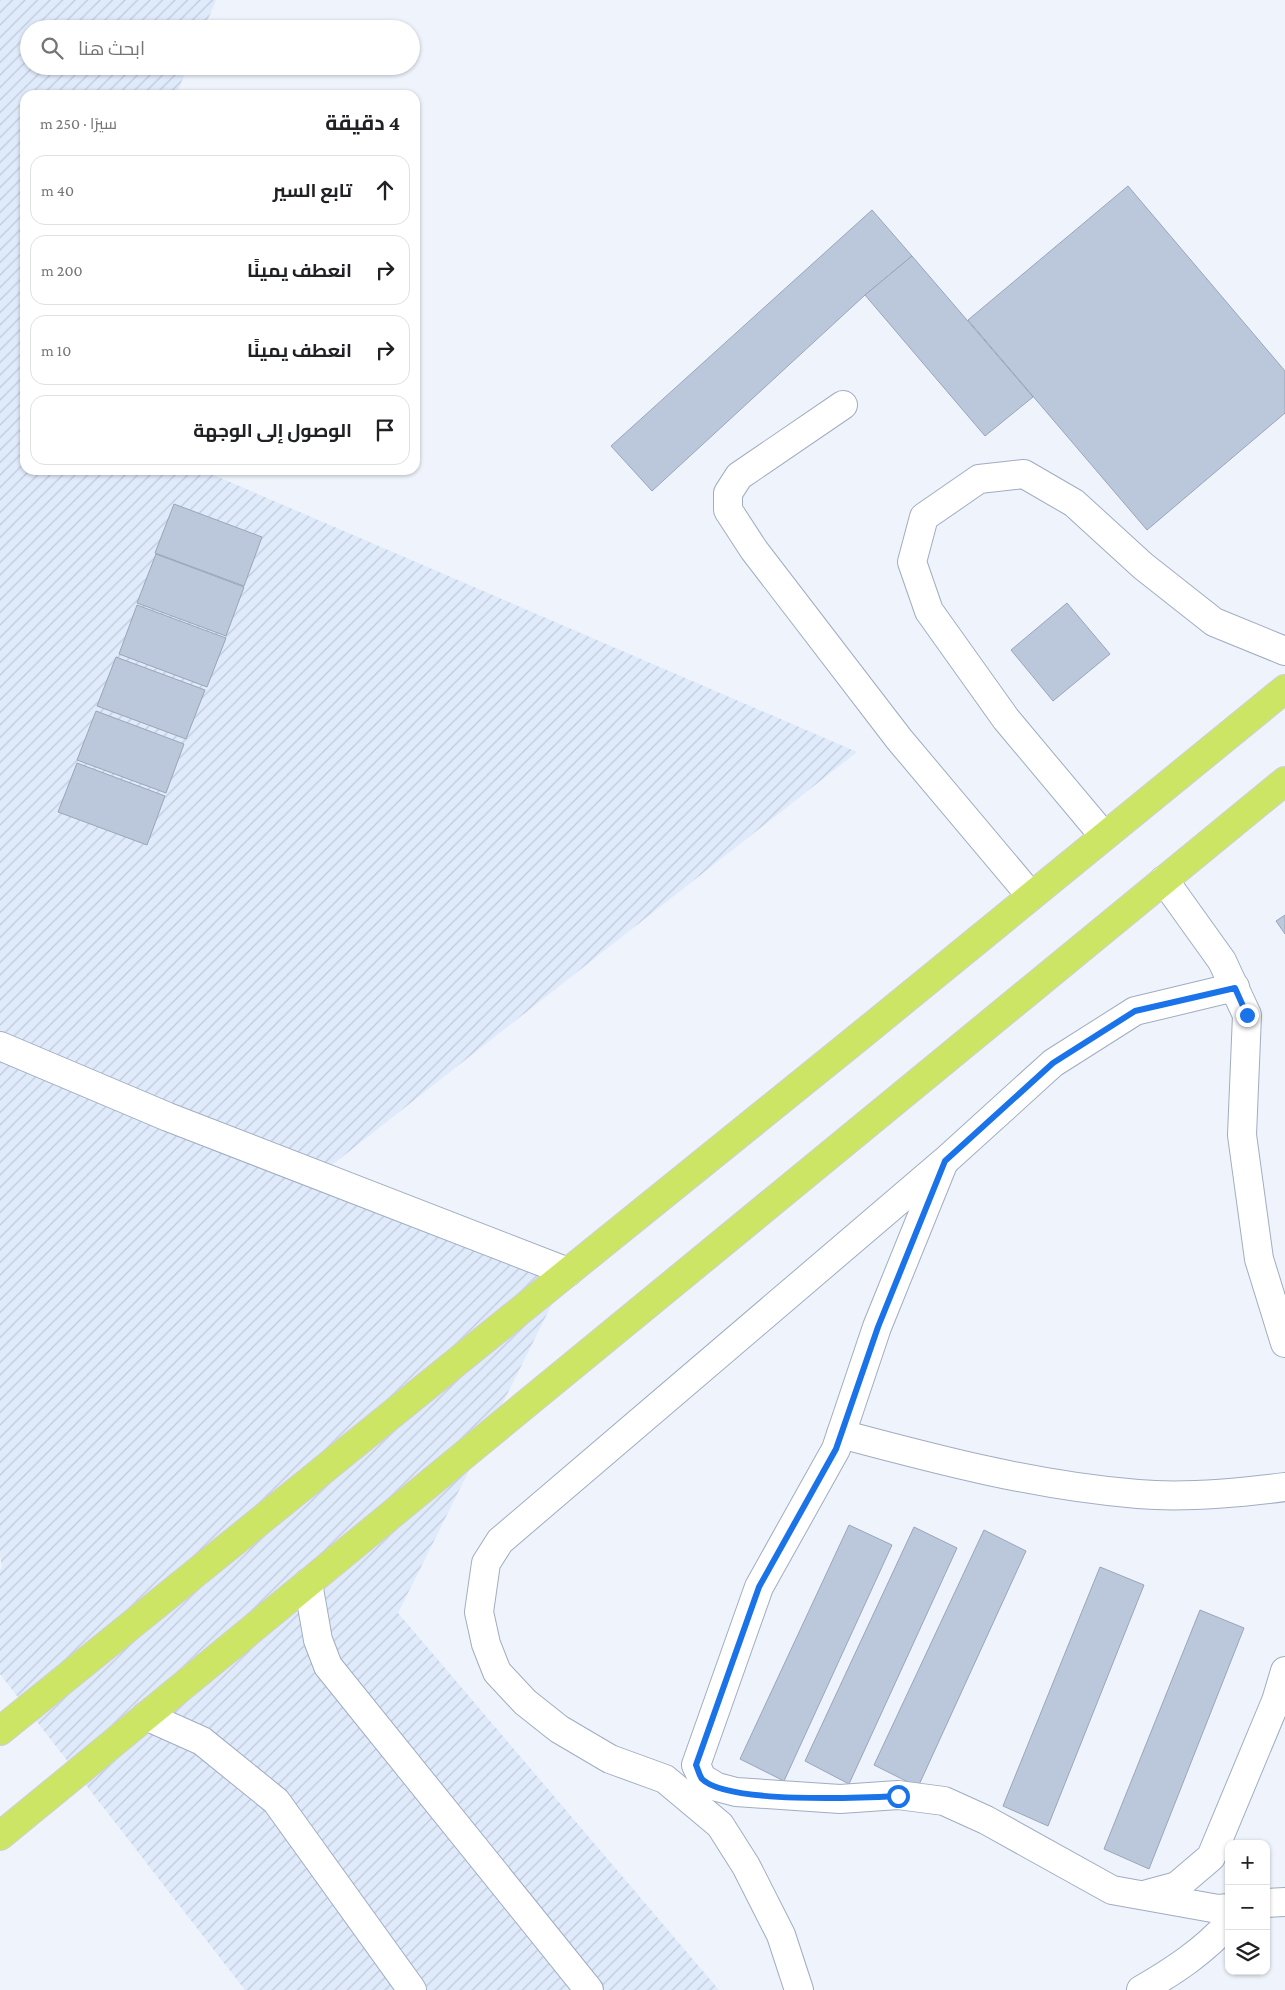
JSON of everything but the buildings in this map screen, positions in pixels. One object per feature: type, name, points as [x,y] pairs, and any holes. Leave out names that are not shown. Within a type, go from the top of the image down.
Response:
[{"type":"highway","points":[[0,1731],[1285,689]]},
{"type":"highway","points":[[0,1836],[1285,781]]},
{"type":"street","points":[[843,405],[739,476],[728,493],[728,510],[754,550],[900,739],[1031,896]]},
{"type":"street","points":[[1104,836],[1006,719],[929,611],[912,562],[924,517],[979,479],[1024,474],[1074,503],[1143,566],[1214,622],[1285,650]]},
{"type":"street","points":[[1164,880],[1222,961],[1247,1015],[1242,1135],[1258,1259],[1285,1342]]},
{"type":"street","points":[[799,1990],[781,1935],[746,1866],[720,1825],[665,1779],[610,1759],[559,1729],[524,1702],[497,1672],[486,1644],[479,1612],[481,1585],[486,1563],[500,1541],[945,1161],[1053,1063],[1135,1011],[1235,988]]},
{"type":"street","points":[[0,1046],[168,1117],[568,1272]]},
{"type":"street","points":[[945,1161],[878,1327],[836,1449],[759,1587],[696,1765],[702,1778],[717,1787],[736,1792],[840,1799],[898,1796],[944,1801],[995,1824],[1112,1890],[1218,1909],[1225,1908]]},
{"type":"street","points":[[841,1434],[934,1459],[1095,1490],[1160,1494],[1240,1493],[1285,1487]]},
{"type":"street","points":[[308,1583],[318,1640],[328,1666],[589,1990]]},
{"type":"street","points":[[1141,1896],[1177,1886],[1212,1857],[1276,1701],[1285,1671]]},
{"type":"street","points":[[146,1716],[202,1741],[276,1801],[412,1990]]},
{"type":"street","points":[[1270,1903],[1285,1902]]},
{"type":"street","points":[[1141,1990],[1168,1974],[1209,1945],[1225,1927]]},
{"type":"shaded area","points":[[0,0],[216,0],[208,20],[20,20],[20,75],[184,75],[178,90],[20,90],[20,475],[214,475],[857,752],[319,1175],[568,1272],[398,1613],[719,1990],[245,1990],[0,1674],[0,1570],[2,1568],[0,1554]]},
{"type":"route","points":[[898,1796],[840,1799],[736,1792],[717,1787],[702,1778],[696,1765],[759,1587],[836,1449],[878,1327],[945,1161],[1053,1063],[1135,1011],[1235,988],[1247,1015]]}]
